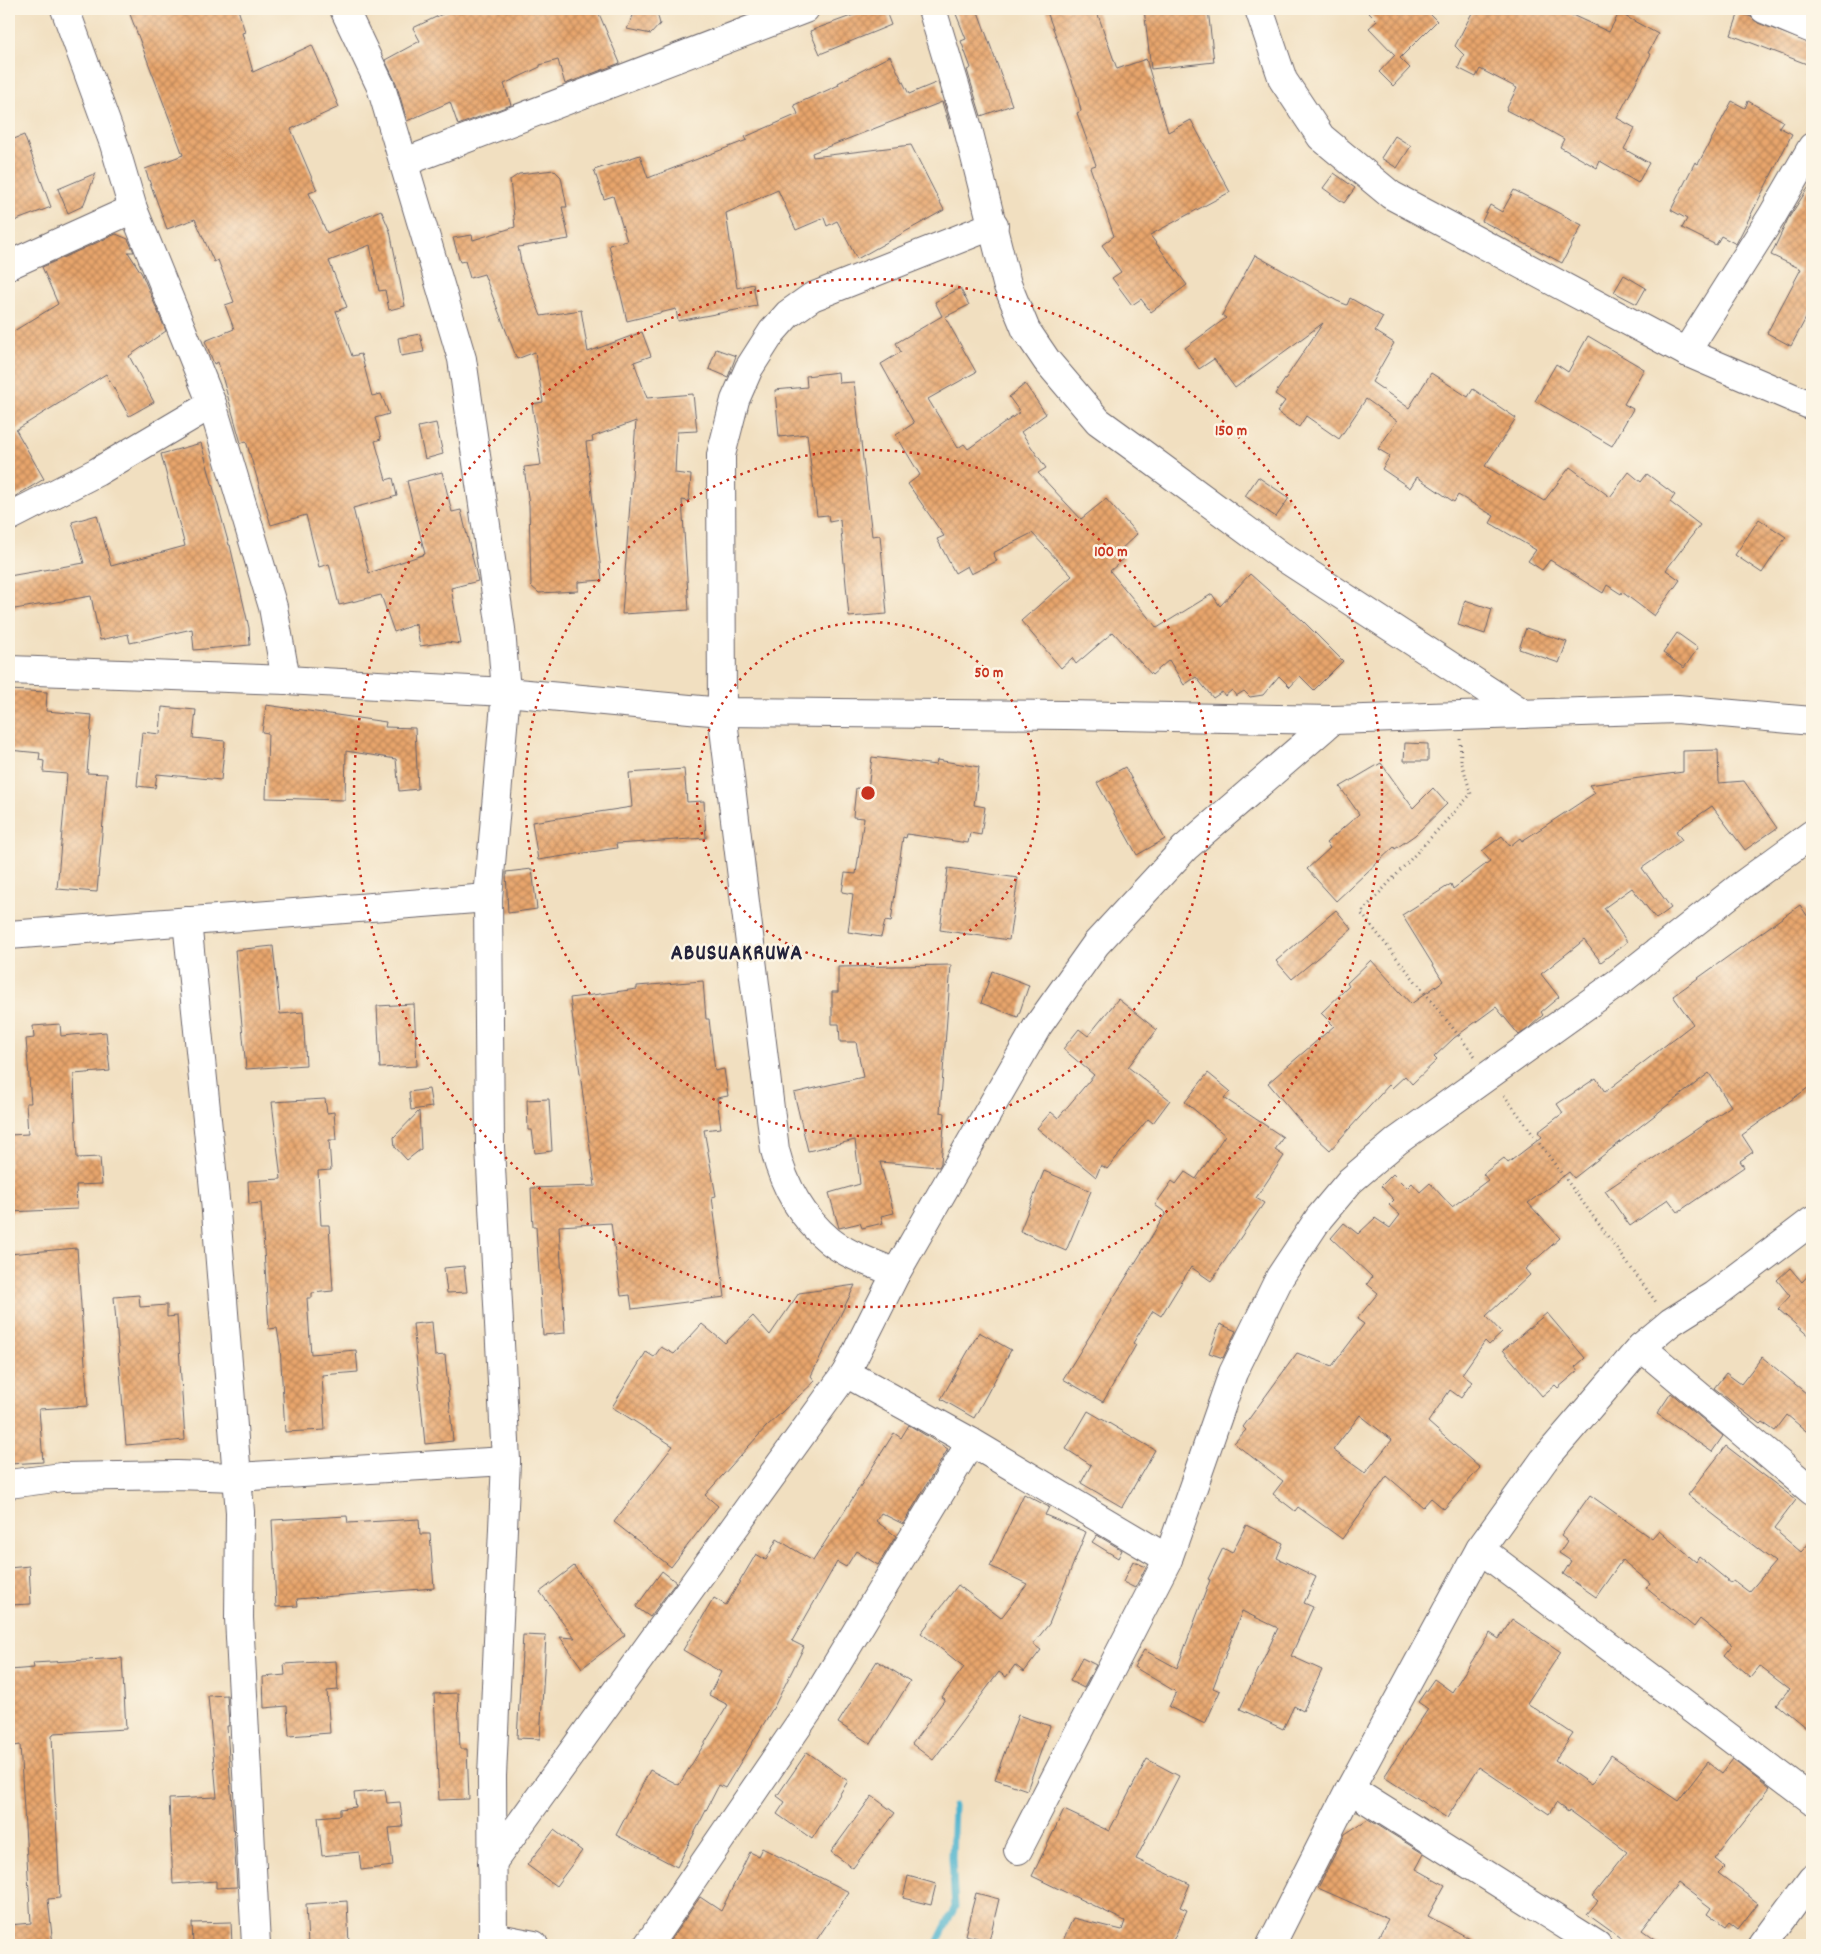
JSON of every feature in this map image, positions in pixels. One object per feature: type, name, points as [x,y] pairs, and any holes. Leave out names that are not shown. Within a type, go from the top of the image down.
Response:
[{"type":"street","points":[[65,9],[114,144],[133,209],[212,404],[273,607],[286,680]]},
{"type":"street","points":[[344,9],[381,87],[405,162],[462,359],[501,629],[506,692],[488,898],[490,1147],[506,1461],[492,1776],[493,1941],[534,1945]]},
{"type":"street","points":[[405,162],[805,9]]},
{"type":"street","points":[[932,9],[994,224],[1007,284],[1026,330],[1046,361],[1098,421],[1280,555],[1524,714]]},
{"type":"street","points":[[1259,9],[1283,80],[1321,136],[1392,195],[1686,352],[1812,406]]},
{"type":"street","points":[[1764,9],[1812,29]]},
{"type":"street","points":[[1686,352],[1772,216],[1812,147]]},
{"type":"street","points":[[9,265],[133,209]]},
{"type":"street","points":[[896,1273],[831,1241],[794,1202],[782,1175],[774,1140],[722,712],[721,455],[735,400],[749,368],[772,332],[788,314],[812,297],[994,224]]},
{"type":"street","points":[[9,517],[97,472],[212,404]]},
{"type":"street","points":[[9,670],[286,680],[506,692],[722,712],[1066,715],[1333,720],[1677,709],[1812,721]]},
{"type":"street","points":[[492,1863],[846,1373],[896,1273],[1037,1027],[1096,944],[1185,848],[1333,720]]},
{"type":"street","points":[[1018,1850],[1168,1559],[1233,1373],[1280,1277],[1318,1218],[1350,1181],[1397,1141],[1619,982],[1742,885],[1812,834]]},
{"type":"street","points":[[9,935],[488,898]]},
{"type":"street","points":[[187,920],[215,1199],[240,1512],[239,1618],[256,1945]]},
{"type":"street","points":[[1271,1945],[1350,1789],[1480,1549],[1544,1460],[1641,1347],[1671,1322],[1714,1295],[1812,1221]]},
{"type":"street","points":[[1641,1347],[1812,1490]]},
{"type":"street","points":[[846,1373],[971,1442],[1168,1559]]},
{"type":"street","points":[[648,1945],[808,1710],[971,1442]]},
{"type":"street","points":[[9,1484],[62,1477],[176,1475],[237,1477],[506,1461]]},
{"type":"street","points":[[1480,1549],[1812,1800]]},
{"type":"street","points":[[1350,1789],[1597,1945]]},
{"type":"street","points":[[1763,1945],[1812,1879]]},
{"type":"path","points":[[1460,716],[1461,760],[1471,794],[1361,913],[1488,1074],[1671,1322]]},
{"type":"building","points":[[128,9],[238,9],[245,32],[242,33],[253,72],[312,45],[339,107],[291,129],[317,190],[309,193],[327,233],[381,210],[390,231],[405,306],[389,310],[385,290],[379,291],[370,245],[329,261],[347,307],[336,311],[352,356],[361,354],[372,396],[381,394],[389,414],[375,418],[381,439],[375,441],[386,480],[393,478],[397,496],[353,508],[369,573],[425,554],[407,481],[442,472],[452,512],[461,510],[478,581],[451,588],[461,644],[447,642],[420,646],[416,624],[394,632],[381,595],[339,605],[329,564],[319,567],[306,515],[271,525],[246,441],[241,443],[218,362],[214,364],[205,341],[234,329],[225,305],[234,302],[218,260],[214,262],[195,219],[167,229],[145,169],[183,155]]},
{"type":"building","points":[[453,9],[597,9],[620,63],[565,84],[558,60],[540,65],[540,67],[504,84],[511,105],[458,125],[450,102],[407,121],[396,83],[385,60],[420,41],[413,28]]},
{"type":"building","points":[[636,9],[656,9],[660,24],[651,34],[627,29]]},
{"type":"building","points":[[870,9],[885,9],[891,25],[820,54],[810,31]]},
{"type":"building","points":[[954,9],[977,9],[1012,105],[981,116],[967,70],[971,68],[961,41],[966,39]]},
{"type":"building","points":[[1046,9],[1096,9],[1117,69],[1146,59],[1168,132],[1191,120],[1230,192],[1150,235],[1187,285],[1151,312],[1141,299],[1132,305],[1112,278],[1121,272],[1102,245],[1114,236],[1090,167],[1096,165],[1077,113],[1081,111],[1077,94]]},
{"type":"building","points":[[1144,9],[1208,9],[1214,62],[1151,69]]},
{"type":"building","points":[[1365,9],[1425,9],[1437,21],[1400,58],[1410,68],[1393,86],[1379,72],[1395,55],[1369,28],[1377,21]]},
{"type":"building","points":[[1474,9],[1559,9],[1609,32],[1619,13],[1658,34],[1648,53],[1651,54],[1617,118],[1635,128],[1624,149],[1649,163],[1638,183],[1600,161],[1597,168],[1560,147],[1564,139],[1530,120],[1529,122],[1506,110],[1517,88],[1480,69],[1476,77],[1458,68],[1464,55],[1455,46]]},
{"type":"building","points":[[1739,12],[1751,17],[1758,23],[1812,44],[1812,66],[1731,35]]},
{"type":"building","points":[[890,56],[909,94],[938,82],[951,127],[942,102],[812,153],[813,157],[911,145],[944,210],[857,259],[837,221],[827,226],[824,218],[796,230],[778,190],[726,213],[737,288],[753,284],[757,306],[678,321],[676,309],[627,321],[609,245],[627,241],[613,196],[604,199],[594,170],[640,155],[648,178],[747,140],[745,137],[798,114],[794,105],[839,85],[838,83]]},
{"type":"building","points":[[1732,101],[1745,108],[1748,101],[1783,121],[1779,127],[1792,134],[1736,244],[1721,236],[1716,245],[1682,228],[1687,219],[1671,210],[1695,162],[1698,164]]},
{"type":"building","points":[[24,135],[51,207],[9,223],[9,141]]},
{"type":"building","points":[[1395,136],[1411,146],[1397,168],[1381,158]]},
{"type":"building","points":[[554,170],[561,177],[567,207],[562,207],[569,239],[518,247],[522,267],[541,316],[581,310],[588,352],[642,332],[651,356],[634,362],[647,398],[693,394],[697,431],[677,432],[675,473],[691,475],[689,501],[682,500],[689,610],[622,614],[636,421],[592,437],[593,441],[586,442],[602,580],[578,582],[578,591],[539,593],[531,586],[529,505],[524,467],[541,465],[532,404],[543,402],[535,352],[517,359],[484,274],[470,278],[465,261],[460,262],[453,238],[472,235],[473,240],[515,227],[510,180],[519,174]]},
{"type":"building","points":[[96,173],[83,206],[68,213],[58,189]]},
{"type":"building","points":[[1334,173],[1355,188],[1344,203],[1323,188]]},
{"type":"building","points":[[1812,182],[1812,307],[1791,346],[1767,333],[1801,269],[1771,255],[1788,219]]},
{"type":"building","points":[[1514,190],[1582,225],[1562,263],[1482,221],[1490,205],[1502,212]]},
{"type":"building","points":[[116,234],[128,239],[134,252],[128,252],[142,274],[166,331],[129,356],[154,402],[129,416],[106,374],[16,430],[44,479],[9,500],[9,334],[58,304],[42,267]]},
{"type":"building","points":[[1255,255],[1337,301],[1347,305],[1350,298],[1383,317],[1375,331],[1394,343],[1372,382],[1409,408],[1431,373],[1468,397],[1473,389],[1516,418],[1485,466],[1544,501],[1570,467],[1610,497],[1629,472],[1641,482],[1647,474],[1675,495],[1670,502],[1700,525],[1666,570],[1680,580],[1654,616],[1622,592],[1621,594],[1607,585],[1603,593],[1550,560],[1542,570],[1528,561],[1536,550],[1490,523],[1494,516],[1458,495],[1454,502],[1417,477],[1410,488],[1382,469],[1390,456],[1378,449],[1397,421],[1366,399],[1339,439],[1306,416],[1299,427],[1277,412],[1285,401],[1275,394],[1323,323],[1235,388],[1214,359],[1199,369],[1185,348],[1226,318],[1222,315]]},
{"type":"building","points":[[1624,275],[1646,288],[1637,304],[1614,292]]},
{"type":"building","points":[[960,288],[969,305],[945,317],[976,372],[928,399],[958,448],[964,444],[968,449],[1020,412],[1009,397],[1025,384],[1046,414],[1021,432],[1046,468],[1038,473],[1081,519],[1106,499],[1137,534],[1119,551],[1125,558],[1110,571],[1157,628],[1212,594],[1220,606],[1250,574],[1303,621],[1343,661],[1314,690],[1300,676],[1290,687],[1279,676],[1263,695],[1250,697],[1244,691],[1236,696],[1232,690],[1225,696],[1222,692],[1213,698],[1196,677],[1184,685],[1169,660],[1152,675],[1113,632],[1076,664],[1072,658],[1061,668],[1021,621],[1072,576],[1032,533],[993,553],[997,561],[971,574],[967,566],[955,573],[937,539],[944,536],[908,484],[920,475],[896,435],[914,423],[881,364],[901,352],[896,343],[942,316],[935,302]]},
{"type":"building","points":[[420,334],[424,352],[401,356],[398,338]]},
{"type":"building","points":[[1588,336],[1644,369],[1624,404],[1633,409],[1612,446],[1535,401],[1556,364],[1568,372]]},
{"type":"building","points":[[716,349],[736,356],[728,377],[709,369]]},
{"type":"building","points":[[838,372],[839,383],[854,382],[872,536],[880,535],[887,614],[849,617],[840,520],[829,522],[828,515],[817,516],[807,434],[779,437],[775,390],[807,387],[806,376]]},
{"type":"building","points":[[436,423],[443,454],[425,459],[418,427]]},
{"type":"building","points":[[201,443],[230,545],[249,628],[250,645],[194,650],[192,629],[130,643],[128,634],[100,640],[91,596],[9,610],[9,576],[84,563],[72,522],[97,515],[111,566],[185,546],[161,454]]},
{"type":"building","points":[[1258,477],[1289,498],[1276,517],[1245,496]]},
{"type":"building","points":[[1759,519],[1786,537],[1762,573],[1735,555]]},
{"type":"building","points":[[1465,600],[1492,609],[1485,634],[1458,625]]},
{"type":"building","points":[[1526,628],[1567,642],[1559,663],[1519,649]]},
{"type":"building","points":[[1677,633],[1698,648],[1684,668],[1663,653]]},
{"type":"building","points":[[9,690],[47,692],[46,711],[92,715],[87,773],[107,774],[97,892],[57,889],[67,774],[43,772],[44,761],[39,760],[40,753],[9,750]]},
{"type":"building","points":[[266,705],[386,722],[385,727],[415,728],[418,789],[399,791],[396,759],[346,751],[345,800],[266,798],[268,733],[262,732]]},
{"type":"building","points":[[162,707],[196,710],[193,738],[225,741],[221,780],[157,774],[155,788],[137,786],[142,732],[160,734]]},
{"type":"building","points":[[1405,743],[1428,744],[1428,761],[1404,761]]},
{"type":"building","points":[[1718,750],[1719,783],[1744,781],[1777,828],[1745,850],[1712,806],[1676,831],[1682,840],[1642,868],[1671,908],[1656,919],[1632,888],[1604,908],[1627,942],[1601,962],[1584,940],[1541,974],[1559,997],[1541,1012],[1543,1015],[1529,1028],[1519,1035],[1496,1007],[1454,1038],[1434,1057],[1437,1060],[1412,1084],[1405,1076],[1392,1088],[1389,1085],[1330,1150],[1305,1127],[1268,1083],[1334,1026],[1321,1013],[1349,986],[1347,983],[1371,960],[1411,1004],[1443,981],[1402,915],[1451,884],[1453,889],[1490,861],[1482,851],[1502,836],[1510,846],[1520,838],[1522,841],[1595,793],[1589,785],[1683,772],[1683,751]]},
{"type":"building","points":[[872,757],[936,765],[937,760],[979,767],[974,805],[985,807],[981,835],[970,833],[968,843],[907,834],[906,838],[903,837],[891,922],[885,921],[881,937],[848,932],[853,894],[842,892],[845,873],[856,874],[864,818],[853,817],[856,788],[868,789]]},
{"type":"building","points":[[1381,763],[1413,808],[1433,788],[1447,804],[1415,835],[1395,849],[1394,847],[1336,901],[1307,869],[1330,848],[1326,843],[1359,814],[1340,787]]},
{"type":"building","points":[[1125,767],[1165,839],[1137,855],[1097,783]]},
{"type":"building","points":[[684,769],[687,802],[704,801],[706,838],[616,844],[617,848],[538,860],[532,822],[632,807],[629,773]]},
{"type":"building","points":[[948,868],[1018,878],[1009,940],[940,930]]},
{"type":"building","points":[[532,869],[537,909],[508,913],[506,872]]},
{"type":"building","points":[[1800,905],[1812,923],[1812,1085],[1742,1135],[1753,1152],[1740,1161],[1744,1167],[1678,1212],[1668,1199],[1630,1226],[1605,1191],[1731,1106],[1709,1073],[1574,1178],[1569,1172],[1528,1203],[1560,1238],[1525,1269],[1530,1275],[1486,1316],[1502,1333],[1489,1345],[1485,1341],[1462,1374],[1472,1382],[1461,1398],[1450,1390],[1428,1422],[1480,1468],[1444,1509],[1431,1498],[1423,1507],[1387,1476],[1342,1539],[1298,1507],[1295,1511],[1273,1494],[1283,1481],[1234,1443],[1246,1430],[1243,1427],[1297,1353],[1332,1366],[1364,1324],[1357,1319],[1378,1293],[1367,1284],[1372,1277],[1331,1238],[1344,1223],[1358,1234],[1375,1218],[1390,1228],[1400,1215],[1389,1205],[1394,1200],[1381,1186],[1393,1174],[1407,1188],[1412,1183],[1420,1192],[1430,1183],[1452,1207],[1488,1180],[1483,1174],[1504,1158],[1508,1163],[1542,1137],[1538,1132],[1563,1113],[1557,1104],[1596,1078],[1605,1092],[1693,1024],[1673,996]],"holes":[[[1360,1415],[1392,1440],[1365,1473],[1333,1450]]]},
{"type":"building","points":[[1336,910],[1352,929],[1292,979],[1276,961]]},
{"type":"building","points":[[273,946],[280,1014],[303,1012],[306,1065],[246,1069],[235,950]]},
{"type":"building","points":[[951,965],[940,1112],[945,1113],[941,1163],[939,1167],[880,1162],[894,1213],[881,1216],[883,1223],[862,1228],[860,1223],[839,1228],[829,1193],[860,1184],[855,1140],[808,1151],[794,1093],[863,1077],[856,1042],[840,1042],[839,1024],[832,1024],[832,992],[838,992],[838,967]]},
{"type":"building","points":[[992,971],[1029,985],[1018,1017],[981,1003]]},
{"type":"building","points":[[703,981],[706,1019],[709,1019],[715,1071],[724,1069],[728,1096],[717,1098],[721,1128],[704,1130],[716,1196],[712,1197],[725,1297],[632,1309],[630,1295],[621,1296],[611,1223],[559,1226],[565,1333],[543,1335],[536,1227],[533,1227],[531,1188],[595,1186],[570,998],[637,989],[637,986]]},
{"type":"building","points":[[1118,999],[1157,1030],[1128,1067],[1170,1100],[1153,1123],[1148,1119],[1107,1169],[1101,1165],[1096,1177],[1037,1128],[1051,1112],[1058,1118],[1094,1075],[1063,1049],[1079,1029],[1088,1036]]},
{"type":"building","points":[[414,1004],[417,1066],[380,1068],[377,1006]]},
{"type":"building","points":[[60,1024],[61,1036],[106,1032],[110,1071],[74,1074],[77,1158],[100,1157],[102,1184],[76,1185],[77,1209],[9,1212],[9,1135],[28,1134],[26,1103],[31,1103],[26,1039],[34,1038],[33,1026]]},
{"type":"building","points":[[1208,1073],[1230,1091],[1224,1098],[1283,1137],[1275,1150],[1284,1156],[1256,1198],[1264,1203],[1211,1281],[1191,1267],[1161,1316],[1153,1311],[1133,1343],[1136,1345],[1103,1402],[1063,1379],[1166,1213],[1155,1205],[1172,1181],[1176,1184],[1185,1172],[1196,1179],[1225,1135],[1185,1102]]},
{"type":"building","points":[[429,1089],[432,1107],[411,1110],[409,1092]]},
{"type":"building","points":[[325,1099],[327,1113],[334,1112],[336,1140],[329,1140],[331,1170],[318,1171],[321,1225],[329,1225],[333,1291],[312,1293],[312,1298],[307,1298],[311,1354],[356,1350],[358,1372],[322,1375],[325,1430],[285,1432],[280,1346],[277,1328],[269,1329],[261,1203],[249,1204],[248,1181],[281,1179],[272,1102]]},
{"type":"building","points":[[549,1099],[552,1151],[535,1153],[532,1130],[528,1130],[527,1100]]},
{"type":"building","points":[[419,1111],[421,1149],[407,1160],[395,1147],[394,1137]]},
{"type":"building","points":[[1044,1171],[1091,1191],[1066,1251],[1020,1231]]},
{"type":"building","points":[[77,1248],[88,1406],[39,1409],[43,1462],[9,1464],[9,1254]]},
{"type":"building","points":[[464,1266],[467,1292],[447,1293],[444,1268]]},
{"type":"building","points":[[1790,1268],[1802,1282],[1812,1271],[1812,1339],[1778,1309],[1790,1296],[1777,1280]]},
{"type":"building","points":[[855,1285],[811,1376],[815,1381],[766,1427],[705,1495],[718,1506],[671,1567],[614,1522],[673,1446],[612,1407],[646,1352],[654,1357],[661,1347],[674,1354],[702,1324],[725,1343],[753,1316],[770,1335],[799,1293]]},
{"type":"building","points":[[139,1295],[140,1307],[167,1305],[167,1317],[177,1316],[185,1440],[126,1445],[114,1297]]},
{"type":"building","points":[[1547,1313],[1585,1358],[1575,1367],[1578,1371],[1558,1388],[1555,1385],[1542,1396],[1503,1350]]},
{"type":"building","points":[[432,1322],[435,1356],[445,1355],[453,1441],[425,1444],[413,1324]]},
{"type":"building","points":[[1220,1324],[1236,1331],[1223,1358],[1209,1353]]},
{"type":"building","points":[[979,1332],[1011,1350],[974,1418],[941,1399]]},
{"type":"building","points":[[1762,1357],[1812,1398],[1812,1436],[1787,1415],[1775,1431],[1762,1422],[1760,1424],[1714,1388],[1726,1373],[1741,1384]]},
{"type":"building","points":[[1671,1393],[1723,1436],[1712,1452],[1657,1414]]},
{"type":"building","points":[[1088,1411],[1155,1450],[1122,1507],[1081,1483],[1091,1465],[1066,1449]]},
{"type":"building","points":[[909,1425],[948,1449],[903,1524],[881,1513],[876,1521],[896,1536],[878,1565],[856,1551],[846,1567],[837,1562],[792,1641],[804,1647],[775,1705],[725,1788],[719,1785],[677,1867],[616,1835],[650,1770],[679,1785],[728,1705],[709,1695],[721,1672],[683,1650],[714,1598],[726,1605],[756,1554],[766,1560],[777,1539],[813,1561],[894,1433],[901,1438]]},
{"type":"building","points":[[1726,1446],[1796,1500],[1774,1529],[1801,1552],[1812,1540],[1812,1733],[1777,1704],[1789,1689],[1759,1666],[1750,1677],[1724,1655],[1732,1645],[1700,1619],[1694,1627],[1646,1588],[1650,1583],[1622,1560],[1596,1597],[1563,1574],[1571,1561],[1559,1553],[1567,1541],[1561,1536],[1590,1495],[1652,1539],[1659,1531],[1696,1562],[1699,1557],[1731,1583],[1733,1580],[1749,1592],[1775,1562],[1688,1495]]},
{"type":"building","points":[[1024,1494],[1049,1507],[1045,1515],[1086,1532],[1049,1624],[1033,1644],[1041,1650],[1024,1672],[1015,1665],[1006,1677],[999,1672],[933,1760],[912,1744],[945,1699],[942,1697],[964,1667],[921,1633],[958,1585],[1001,1618],[1027,1584],[990,1566]]},
{"type":"building","points":[[347,1516],[348,1523],[419,1519],[420,1534],[430,1534],[434,1588],[297,1599],[298,1606],[276,1607],[272,1520]]},
{"type":"building","points":[[1246,1525],[1283,1543],[1277,1558],[1316,1577],[1304,1603],[1313,1607],[1291,1656],[1322,1670],[1303,1711],[1294,1706],[1283,1729],[1240,1709],[1278,1628],[1242,1611],[1213,1688],[1220,1691],[1205,1724],[1169,1707],[1176,1692],[1134,1667],[1144,1650],[1177,1668],[1210,1580],[1208,1579],[1223,1548],[1232,1553]]},
{"type":"building","points":[[1097,1535],[1122,1550],[1118,1558],[1092,1542]]},
{"type":"building","points":[[1133,1561],[1146,1567],[1135,1588],[1123,1582]]},
{"type":"building","points":[[29,1566],[31,1604],[9,1605],[9,1568]]},
{"type":"building","points":[[574,1566],[625,1635],[582,1668],[560,1637],[575,1638],[540,1592]]},
{"type":"building","points":[[662,1571],[676,1582],[650,1617],[636,1607]]},
{"type":"building","points":[[1512,1619],[1561,1652],[1527,1703],[1573,1734],[1555,1760],[1591,1785],[1611,1755],[1678,1801],[1708,1762],[1722,1773],[1733,1759],[1770,1788],[1714,1859],[1724,1867],[1718,1873],[1758,1903],[1738,1929],[1729,1922],[1725,1927],[1707,1914],[1711,1908],[1678,1883],[1642,1930],[1663,1945],[1630,1945],[1587,1914],[1598,1901],[1592,1896],[1627,1852],[1569,1810],[1568,1812],[1556,1803],[1549,1814],[1479,1767],[1447,1818],[1384,1777],[1428,1709],[1418,1702],[1434,1679],[1452,1692],[1490,1633],[1499,1639]]},
{"type":"building","points":[[523,1635],[546,1636],[540,1739],[517,1738]]},
{"type":"building","points":[[122,1658],[126,1729],[54,1733],[52,1736],[60,1898],[48,1899],[53,1945],[9,1945],[9,1925],[31,1923],[20,1745],[9,1747],[9,1717],[15,1716],[10,1670],[34,1668],[33,1663]]},
{"type":"building","points":[[1082,1658],[1096,1665],[1084,1688],[1070,1681]]},
{"type":"building","points":[[336,1661],[338,1690],[327,1691],[330,1733],[289,1736],[287,1706],[264,1708],[263,1677],[285,1675],[284,1664]]},
{"type":"building","points":[[877,1661],[910,1681],[871,1744],[838,1723]]},
{"type":"building","points":[[458,1693],[460,1749],[467,1749],[469,1799],[439,1800],[434,1694]]},
{"type":"building","points":[[227,1695],[229,1726],[227,1726],[237,1887],[216,1888],[216,1881],[173,1884],[169,1799],[217,1797],[208,1696]]},
{"type":"building","points":[[1018,1715],[1050,1726],[1027,1790],[995,1779]]},
{"type":"building","points":[[807,1752],[848,1781],[812,1839],[777,1814],[785,1802],[777,1796]]},
{"type":"building","points":[[1147,1759],[1179,1776],[1136,1859],[1190,1884],[1180,1907],[1187,1910],[1171,1945],[1061,1945],[1073,1918],[1122,1930],[1125,1921],[1032,1876],[1064,1810],[1109,1831]]},
{"type":"building","points":[[385,1790],[387,1803],[400,1802],[403,1827],[389,1828],[393,1866],[361,1870],[359,1852],[322,1856],[318,1817],[340,1815],[340,1809],[356,1807],[354,1793]]},
{"type":"building","points":[[872,1796],[895,1813],[853,1868],[831,1852]]},
{"type":"building","points":[[1368,1819],[1424,1854],[1416,1869],[1445,1885],[1428,1916],[1482,1945],[1374,1945],[1388,1919],[1318,1888],[1345,1834]]},
{"type":"building","points":[[554,1830],[582,1851],[556,1886],[527,1865]]},
{"type":"building","points":[[762,1848],[849,1892],[813,1945],[667,1945],[700,1897],[721,1911],[750,1852],[758,1856]]},
{"type":"building","points":[[908,1876],[936,1884],[931,1905],[903,1898]]},
{"type":"building","points":[[976,1893],[999,1899],[989,1941],[965,1935]]},
{"type":"building","points":[[347,1901],[349,1945],[308,1945],[306,1904]]},
{"type":"building","points":[[231,1922],[232,1945],[193,1945],[192,1923]]},
{"type":"waterway","points":[[936,1945],[955,1907],[952,1858],[954,1806]]},
{"type":"district","name":"ABUSUAKRUWA","points":[[737,951]]}]
